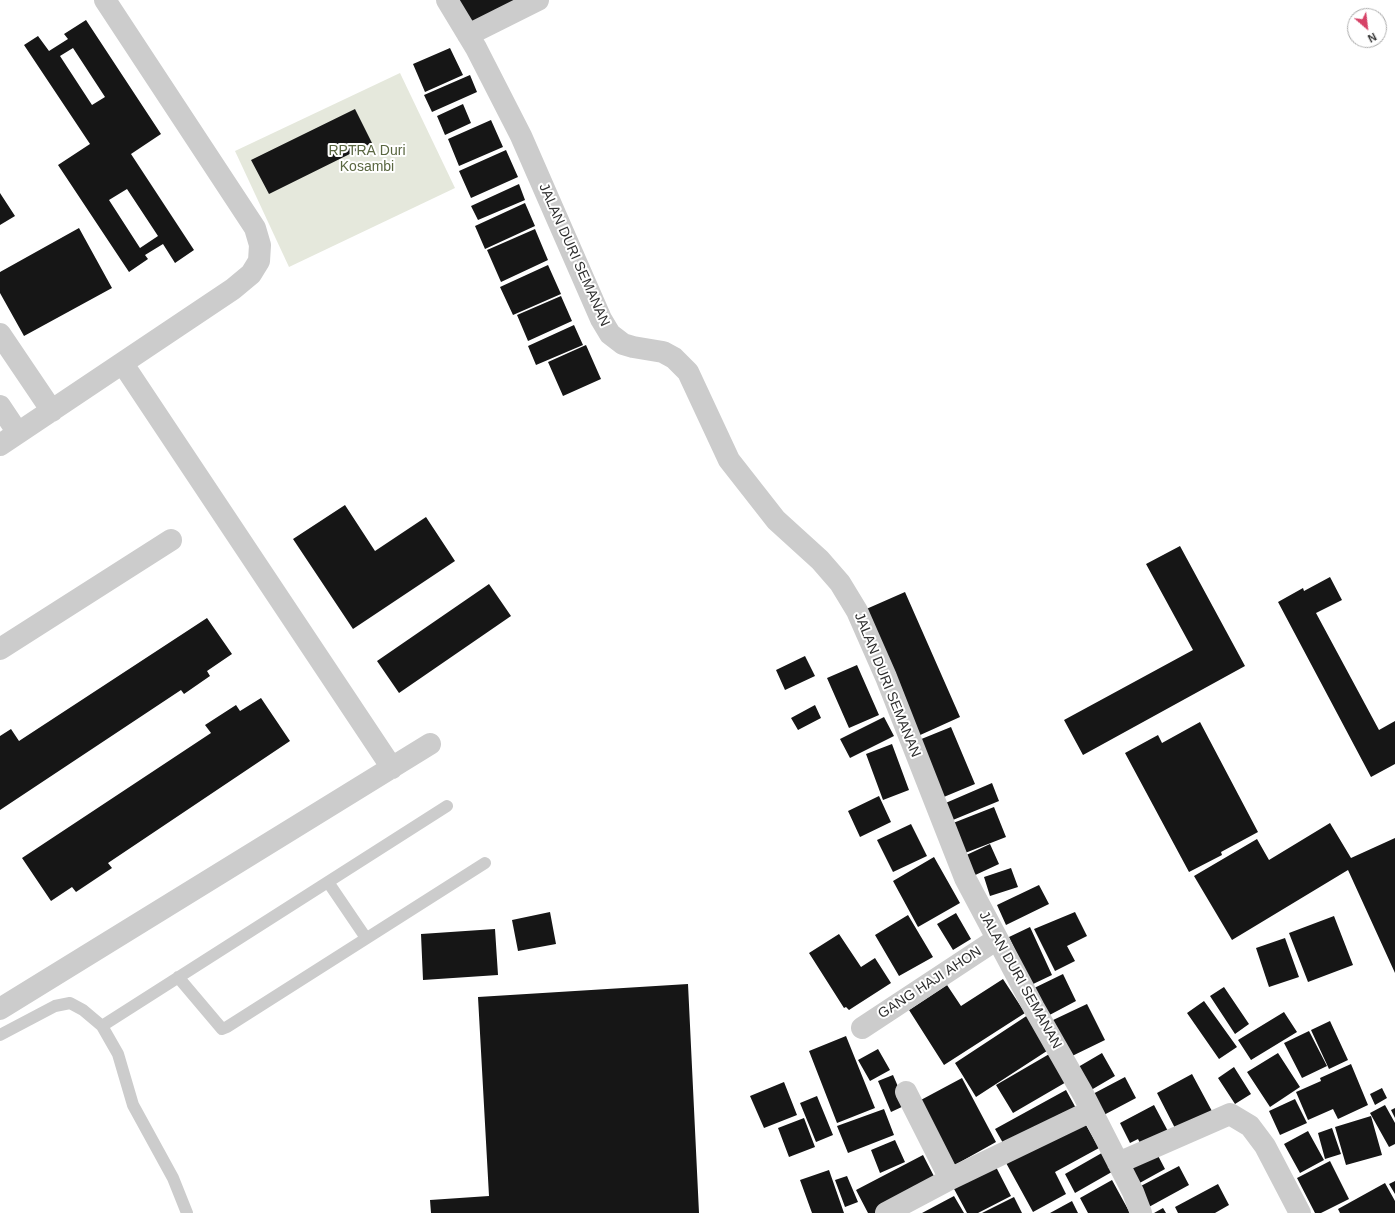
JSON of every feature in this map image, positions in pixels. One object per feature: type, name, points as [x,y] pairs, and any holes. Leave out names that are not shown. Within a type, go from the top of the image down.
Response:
[{"type":"street","points":[[0,445],[233,289],[251,274],[259,261],[260,245],[255,228],[105,0]]},
{"type":"street","name":"JALAN DURI SEMANAN","points":[[447,0],[476,48],[521,136],[601,319],[610,334],[616,340],[628,346],[663,352],[674,358],[688,372],[729,460],[776,520],[820,560],[840,583],[857,611],[886,677],[965,878],[1091,1111],[1133,1192],[1141,1213]]},
{"type":"street","points":[[468,35],[538,0]]},
{"type":"street","points":[[0,334],[52,411]]},
{"type":"street","points":[[123,364],[392,768]]},
{"type":"street","points":[[0,406],[18,433]]},
{"type":"street","points":[[0,649],[171,540]]},
{"type":"street","points":[[0,1009],[430,744]]},
{"type":"street","name":"GANG HAJI AHON","points":[[862,1028],[997,939]]},
{"type":"street","points":[[906,1092],[950,1179]]},
{"type":"street","points":[[886,1213],[950,1179],[1091,1111]]},
{"type":"street","points":[[1118,1163],[1230,1114],[1250,1126],[1265,1146],[1300,1213]]},
{"type":"lane","points":[[102,1026],[447,806]]},
{"type":"lane","points":[[178,977],[222,1029],[485,862]]},
{"type":"lane","points":[[328,882],[366,938]]},
{"type":"lane","points":[[0,1035],[55,1006],[70,1003],[83,1010],[102,1026],[118,1054],[133,1105],[173,1178],[187,1213]]},
{"type":"green space","name":"RPTRA Duri Kosambi","points":[[400,73],[455,188],[289,267],[235,151]]},
{"type":"building","points":[[454,0],[519,0],[466,25]]},
{"type":"building","points":[[86,20],[161,134],[131,154],[194,250],[175,263],[163,244],[145,255],[148,259],[129,272],[58,165],[90,144],[24,45],[38,36],[49,51],[68,39],[64,34]],"holes":[[[73,48],[105,97],[92,105],[60,56]],[[127,189],[158,236],[140,248],[109,200]]]},
{"type":"building","points":[[450,48],[463,75],[425,92],[413,64]]},
{"type":"building","points":[[470,75],[477,92],[432,112],[424,95]]},
{"type":"building","points":[[463,104],[471,123],[445,135],[437,116]]},
{"type":"building","points":[[355,109],[372,143],[269,194],[251,160]]},
{"type":"building","points":[[491,120],[503,147],[459,166],[448,139]]},
{"type":"building","points":[[506,150],[518,177],[471,198],[459,171]]},
{"type":"building","points":[[519,184],[525,200],[478,220],[471,206]]},
{"type":"building","points":[[0,193],[15,216],[0,225]]},
{"type":"building","points":[[525,203],[535,226],[485,249],[475,226]]},
{"type":"building","points":[[79,228],[112,288],[24,336],[0,293],[0,272]]},
{"type":"building","points":[[535,229],[548,260],[501,282],[487,250]]},
{"type":"building","points":[[548,265],[561,294],[513,315],[500,287]]},
{"type":"building","points":[[561,296],[572,321],[528,341],[517,315]]},
{"type":"building","points":[[574,325],[583,345],[536,365],[528,346]]},
{"type":"building","points":[[586,345],[601,379],[563,396],[548,362]]},
{"type":"building","points":[[345,505],[375,551],[426,517],[455,561],[353,629],[293,539]]},
{"type":"building","points":[[1180,546],[1245,666],[1083,755],[1064,720],[1193,650],[1146,564]]},
{"type":"building","points":[[1330,577],[1342,600],[1316,613],[1379,730],[1395,721],[1395,764],[1371,777],[1278,602],[1303,588],[1304,591]]},
{"type":"building","points":[[489,584],[511,616],[399,693],[377,661]]},
{"type":"building","points":[[905,592],[960,717],[918,736],[864,610]]},
{"type":"building","points":[[207,618],[232,654],[207,671],[210,676],[184,694],[181,690],[0,810],[0,736],[11,729],[19,741]]},
{"type":"building","points":[[805,656],[815,676],[785,690],[776,670]]},
{"type":"building","points":[[857,665],[879,715],[849,728],[827,678]]},
{"type":"building","points":[[261,698],[290,741],[108,863],[112,868],[76,892],[72,887],[51,901],[22,858],[211,733],[205,725],[236,705],[240,711]]},
{"type":"building","points":[[815,705],[821,718],[798,730],[791,718]]},
{"type":"building","points":[[884,717],[894,736],[850,758],[840,739]]},
{"type":"building","points":[[1200,722],[1258,832],[1221,852],[1222,855],[1189,872],[1125,753],[1158,735],[1162,743]]},
{"type":"building","points":[[951,727],[975,784],[939,799],[914,742]]},
{"type":"building","points":[[892,744],[909,790],[883,800],[866,754]]},
{"type":"building","points":[[992,783],[999,801],[948,822],[941,805]]},
{"type":"building","points":[[879,796],[891,822],[860,837],[848,811]]},
{"type":"building","points":[[994,807],[1006,837],[960,855],[948,825]]},
{"type":"building","points":[[1330,823],[1351,858],[1395,838],[1395,973],[1348,870],[1232,940],[1194,876],[1257,839],[1269,860]]},
{"type":"building","points":[[911,824],[927,856],[893,872],[877,840]]},
{"type":"building","points":[[990,844],[999,864],[971,877],[962,857]]},
{"type":"building","points":[[934,857],[960,903],[918,927],[893,881]]},
{"type":"building","points":[[1011,868],[1018,887],[990,896],[984,877]]},
{"type":"building","points":[[1039,885],[1049,904],[1006,925],[997,905]]},
{"type":"building","points":[[550,912],[556,944],[518,951],[512,920]]},
{"type":"building","points":[[1075,912],[1087,936],[1067,946],[1075,961],[1055,971],[1034,929]]},
{"type":"building","points":[[956,913],[971,939],[953,950],[937,924]]},
{"type":"building","points":[[908,915],[933,957],[899,976],[875,935]]},
{"type":"building","points":[[1334,916],[1353,965],[1308,982],[1289,933]]},
{"type":"building","points":[[1030,927],[1052,975],[1031,985],[1009,937]]},
{"type":"building","points":[[495,929],[498,975],[423,980],[421,934]]},
{"type":"building","points":[[839,934],[861,967],[875,958],[891,983],[849,1010],[846,1007],[844,1008],[809,953]]},
{"type":"building","points":[[1285,938],[1299,977],[1269,987],[1256,948]]},
{"type":"building","points":[[1063,974],[1076,1001],[1042,1019],[1028,991]]},
{"type":"building","points":[[1003,979],[1025,1013],[944,1065],[909,1010],[947,985],[961,1006]]},
{"type":"building","points":[[688,984],[699,1213],[431,1213],[430,1200],[489,1196],[478,997]]},
{"type":"building","points":[[1224,987],[1249,1024],[1235,1034],[1210,996]]},
{"type":"building","points":[[1204,1001],[1237,1047],[1219,1059],[1187,1013]]},
{"type":"building","points":[[1087,1004],[1105,1040],[1068,1058],[1051,1021]]},
{"type":"building","points":[[1284,1012],[1297,1032],[1251,1060],[1238,1040]]},
{"type":"building","points":[[1031,1013],[1053,1047],[976,1097],[955,1063]]},
{"type":"building","points":[[1330,1021],[1348,1060],[1329,1069],[1311,1030]]},
{"type":"building","points":[[1309,1031],[1327,1066],[1302,1078],[1284,1043]]},
{"type":"building","points":[[846,1036],[875,1108],[837,1123],[809,1051]]},
{"type":"building","points":[[878,1049],[890,1070],[870,1081],[858,1060]]},
{"type":"building","points":[[1051,1053],[1068,1081],[1013,1113],[996,1085]]},
{"type":"building","points":[[1102,1053],[1115,1076],[1086,1093],[1073,1070]]},
{"type":"building","points":[[1278,1053],[1300,1087],[1270,1107],[1247,1072]]},
{"type":"building","points":[[1351,1064],[1368,1105],[1338,1119],[1333,1109],[1308,1120],[1296,1092],[1321,1081],[1320,1078]]},
{"type":"building","points":[[1234,1067],[1251,1094],[1235,1104],[1218,1078]]},
{"type":"building","points":[[1192,1074],[1213,1113],[1177,1132],[1157,1093]]},
{"type":"building","points":[[893,1075],[906,1105],[891,1112],[878,1081]]},
{"type":"building","points":[[1125,1077],[1136,1098],[1100,1117],[1089,1096]]},
{"type":"building","points":[[962,1078],[996,1142],[953,1166],[919,1101]]},
{"type":"building","points":[[784,1082],[797,1115],[764,1128],[750,1096]]},
{"type":"building","points":[[1382,1088],[1387,1098],[1375,1105],[1370,1094]]},
{"type":"building","points":[[1066,1090],[1078,1112],[1007,1150],[995,1129]]},
{"type":"building","points":[[817,1096],[833,1135],[816,1142],[800,1103]]},
{"type":"building","points":[[1295,1099],[1307,1123],[1280,1135],[1269,1111]]},
{"type":"building","points":[[1154,1105],[1170,1135],[1143,1149],[1138,1139],[1130,1143],[1120,1123]]},
{"type":"building","points":[[1385,1105],[1395,1123],[1395,1144],[1389,1147],[1370,1113]]},
{"type":"building","points":[[1395,1108],[1395,1118],[1391,1110]]},
{"type":"building","points":[[884,1109],[894,1135],[848,1153],[837,1126]]},
{"type":"building","points":[[1371,1116],[1382,1155],[1346,1165],[1335,1127]]},
{"type":"building","points":[[804,1118],[815,1147],[789,1157],[778,1128]]},
{"type":"building","points":[[1082,1118],[1099,1148],[1055,1172],[1066,1194],[1033,1212],[1005,1161]]},
{"type":"building","points":[[1332,1128],[1341,1154],[1325,1159],[1318,1133]]},
{"type":"building","points":[[1308,1131],[1324,1160],[1300,1173],[1284,1144]]},
{"type":"building","points":[[895,1140],[905,1162],[880,1173],[871,1150]]},
{"type":"building","points":[[1154,1148],[1165,1169],[1136,1185],[1125,1164]]},
{"type":"building","points":[[1107,1150],[1117,1169],[1075,1193],[1065,1174]]},
{"type":"building","points":[[923,1155],[938,1184],[882,1213],[868,1213],[856,1190]]},
{"type":"building","points":[[1330,1161],[1349,1199],[1321,1213],[1315,1213],[1297,1178]]},
{"type":"building","points":[[995,1165],[1011,1196],[978,1213],[967,1213],[953,1187]]},
{"type":"building","points":[[1179,1166],[1189,1185],[1147,1208],[1137,1188]]},
{"type":"building","points":[[829,1170],[844,1213],[812,1213],[800,1180]]},
{"type":"building","points":[[847,1176],[858,1202],[845,1207],[835,1180]]},
{"type":"building","points":[[1112,1180],[1130,1213],[1088,1213],[1080,1198]]},
{"type":"building","points":[[1395,1181],[1395,1194],[1389,1184]]},
{"type":"building","points":[[1385,1183],[1395,1201],[1395,1213],[1340,1213],[1338,1209]]},
{"type":"building","points":[[1218,1184],[1229,1205],[1215,1213],[1178,1213],[1175,1207]]},
{"type":"building","points":[[954,1196],[964,1213],[922,1213]]},
{"type":"building","points":[[1014,1197],[1022,1213],[982,1213]]},
{"type":"building","points":[[1072,1201],[1078,1213],[1050,1213]]},
{"type":"building","points":[[1163,1208],[1166,1213],[1154,1213]]}]
